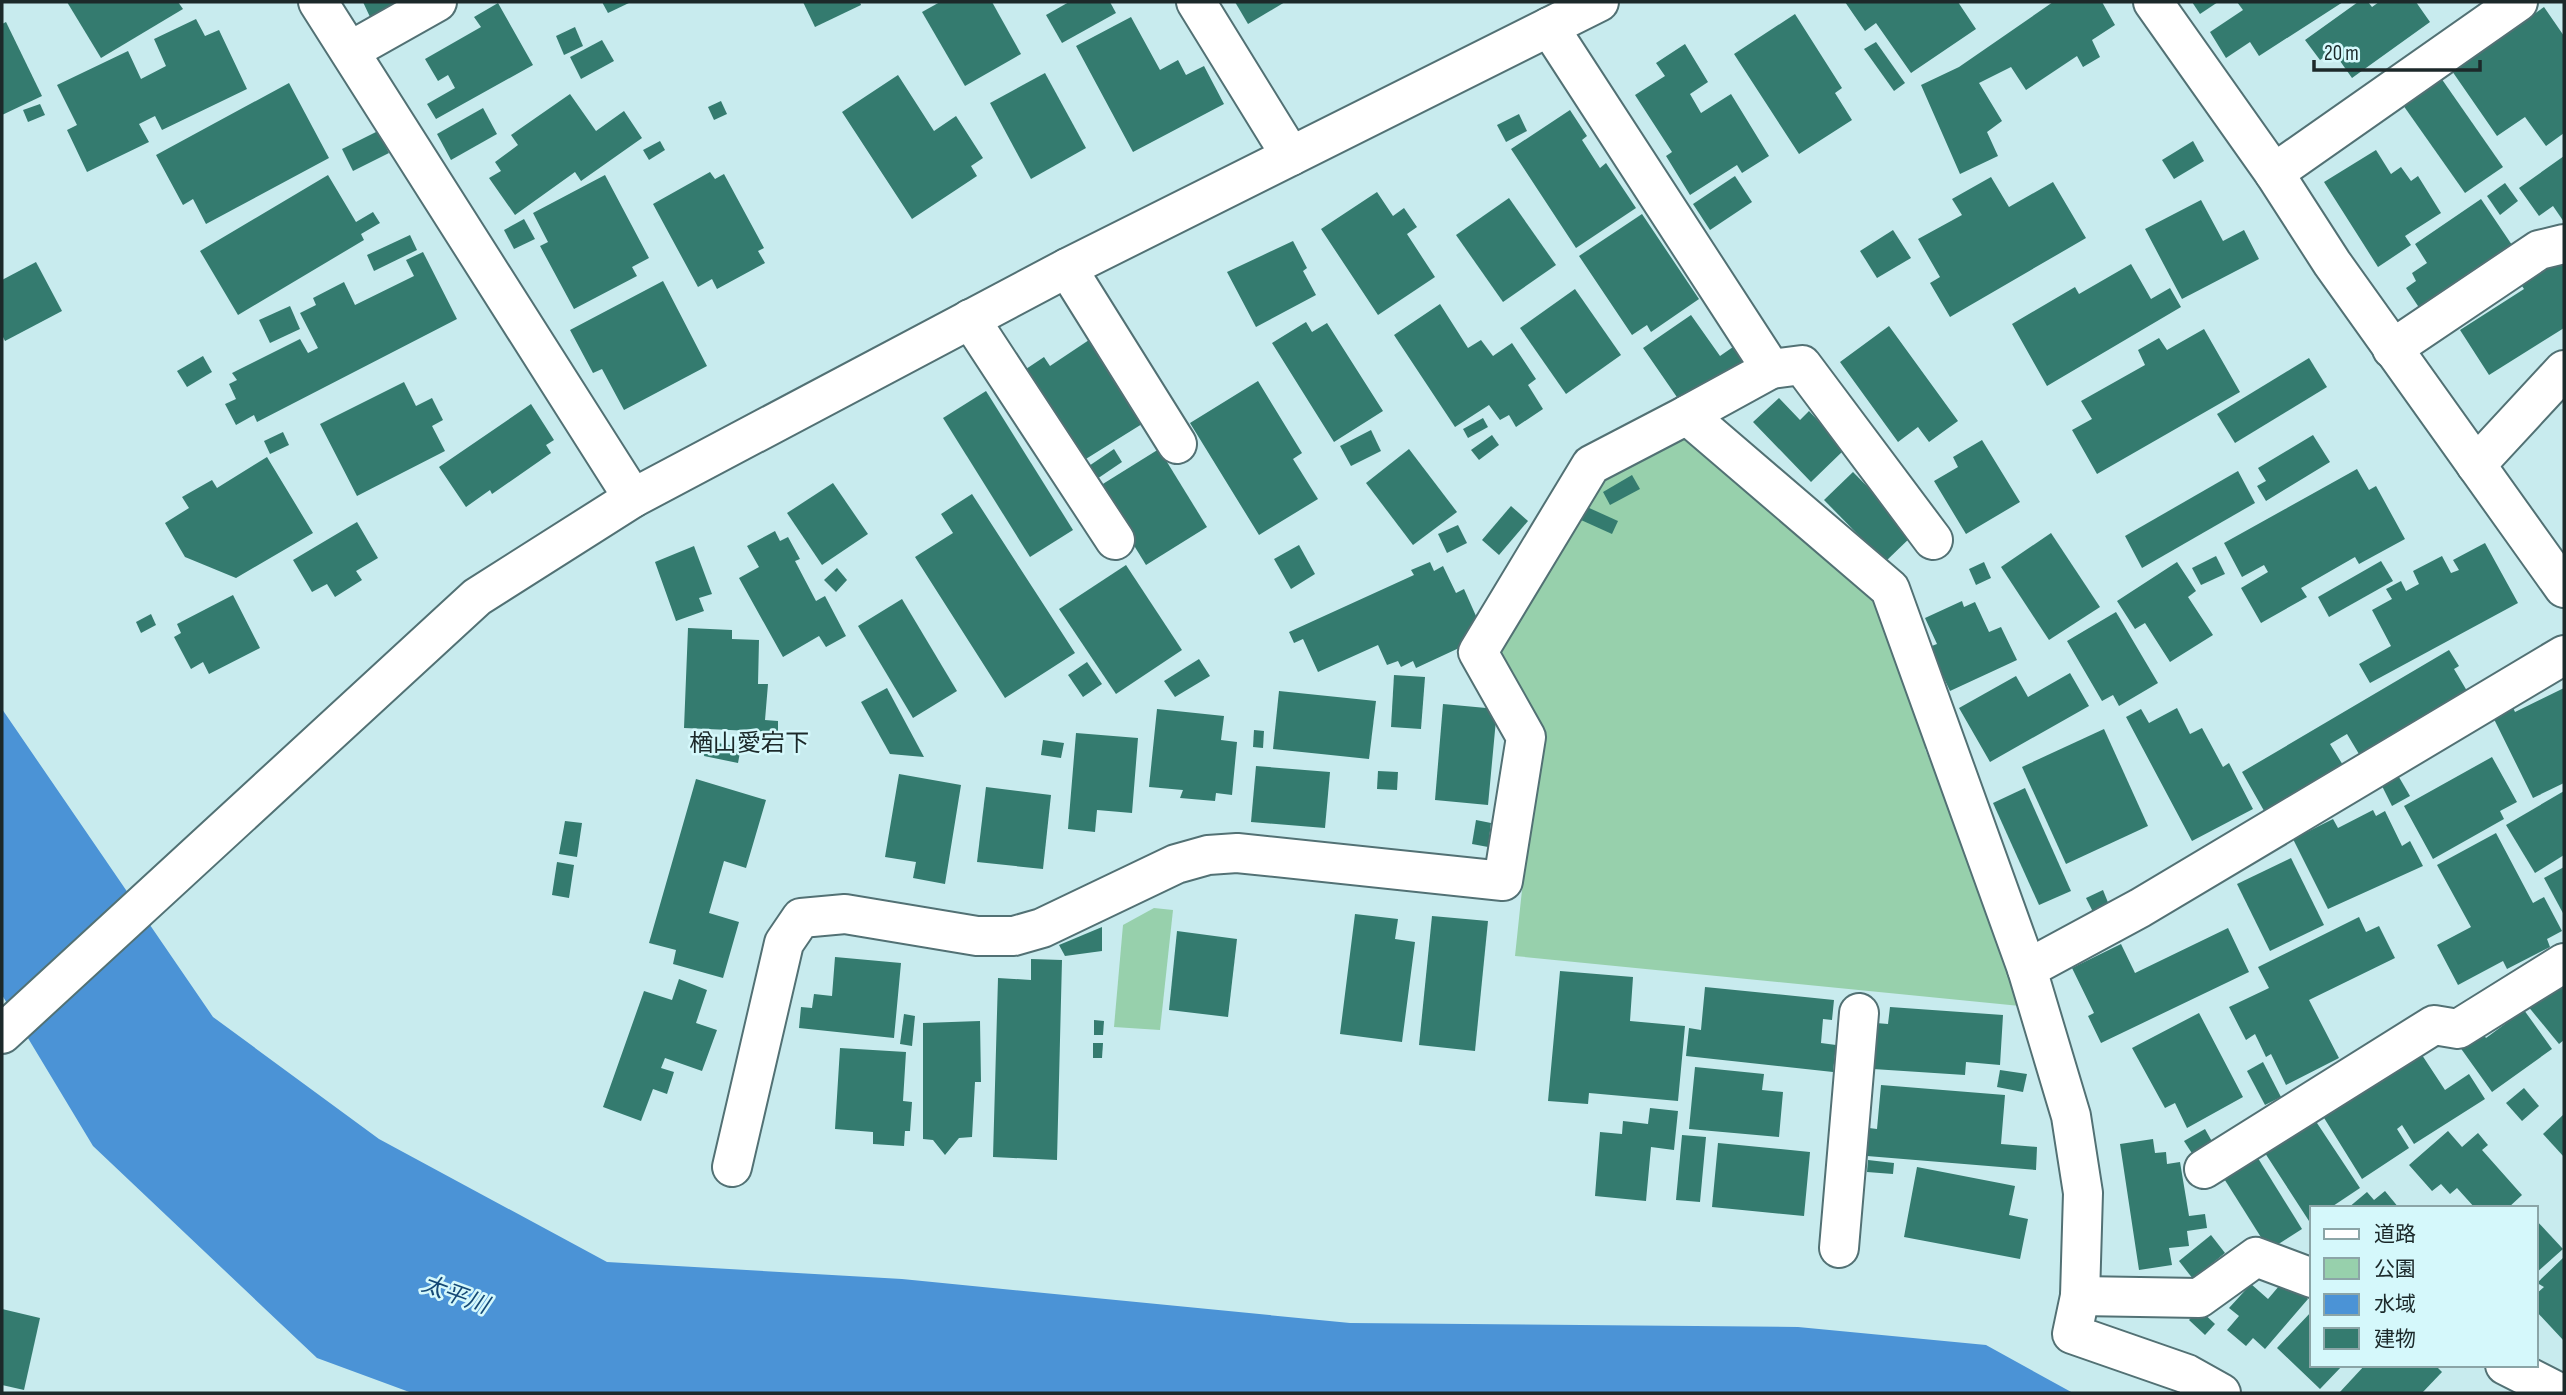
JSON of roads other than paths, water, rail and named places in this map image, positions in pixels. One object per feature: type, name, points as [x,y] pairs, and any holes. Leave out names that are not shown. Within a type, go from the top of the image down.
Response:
[{"type":"street","points":[[318,2],[633,498]]},
{"type":"street","points":[[350,51],[437,2]]},
{"type":"street","points":[[1196,2],[1291,156]]},
{"type":"street","points":[[2,1034],[477,597],[633,498],[1067,268],[1599,2]]},
{"type":"street","points":[[2153,2],[2274,173],[2392,349],[2564,588]]},
{"type":"street","points":[[2274,173],[2518,2]]},
{"type":"street","points":[[1549,27],[1771,369]]},
{"type":"street","points":[[2392,349],[2539,250],[2564,244]]},
{"type":"street","points":[[1067,268],[1177,444]]},
{"type":"street","points":[[970,320],[1115,540]]},
{"type":"street","points":[[732,1167],[784,943],[801,918],[845,914],[977,936],[1014,936],[1042,928],[1176,864],[1209,855],[1237,853],[1503,881],[1526,737],[1478,652],[1591,465],[1771,369],[1802,365],[1933,540]]},
{"type":"street","points":[[2476,465],[2564,370]]},
{"type":"street","points":[[1687,415],[1890,589],[2027,969],[2073,1129],[2083,1193],[2080,1296],[2072,1334],[2187,1374],[2221,1393]]},
{"type":"street","points":[[2027,969],[2140,908],[2564,655]]},
{"type":"street","points":[[2204,1169],[2434,1025],[2458,1029],[2564,962]]},
{"type":"street","points":[[1839,1248],[1859,1013]]},
{"type":"street","points":[[2080,1296],[2199,1298],[2256,1257],[2310,1277]]},
{"type":"street","points":[[2509,1367],[2560,1393]]},
{"type":"water","name":"太平川","points":[[2,709],[213,1017],[379,1139],[607,1262],[902,1279],[1350,1323],[1798,1327],[1986,1345],[2073,1393],[412,1393],[317,1358],[93,1146],[2,995]]},
{"type":"district","name":"楢山愛宕下","points":[[749,743]]}]
